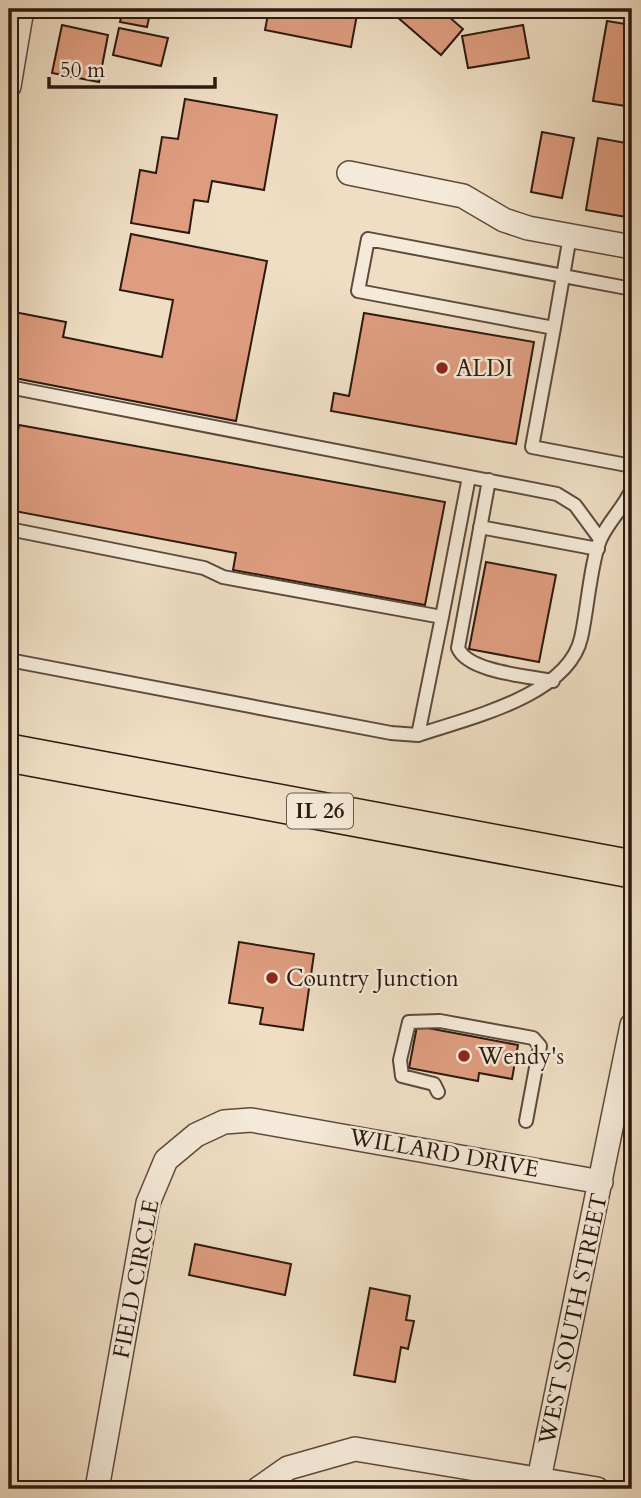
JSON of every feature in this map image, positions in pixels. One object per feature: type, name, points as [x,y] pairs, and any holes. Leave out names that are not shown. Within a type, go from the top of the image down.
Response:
[{"type":"main road","name":"IL 26","points":[[9,753],[632,869]]},
{"type":"street","points":[[9,86],[22,9]]},
{"type":"street","points":[[349,173],[463,196],[515,225],[632,247]]},
{"type":"street","name":"WEST SOUTH STREET","points":[[538,1485],[632,1024]]},
{"type":"street","name":"FIELD CIRCLE","points":[[97,1489],[148,1203],[166,1160],[196,1135],[224,1122],[251,1120],[287,1125]]},
{"type":"street","name":"WILLARD DRIVE","points":[[287,1125],[601,1182]]},
{"type":"street","points":[[257,1489],[288,1468],[355,1449],[538,1485],[597,1489]]},
{"type":"lane","points":[[570,236],[532,447],[632,466]]},
{"type":"lane","points":[[554,328],[358,291],[369,239],[632,289]]},
{"type":"lane","points":[[9,387],[564,496],[580,511],[599,544]]},
{"type":"lane","points":[[418,735],[469,477]]},
{"type":"lane","points":[[489,480],[458,639],[460,653],[474,664],[553,681]]},
{"type":"lane","points":[[9,660],[391,733],[418,735],[486,712],[553,681],[571,663],[581,641],[599,544],[624,508],[632,489]]},
{"type":"lane","points":[[480,527],[599,544]]},
{"type":"lane","points":[[9,529],[204,568],[223,577],[442,617]]},
{"type":"lane","points":[[438,1092],[433,1084],[402,1076],[400,1060],[409,1022],[440,1021],[533,1038],[540,1046],[526,1121]]},
{"type":"building","points":[[123,9],[151,9],[147,27],[120,22]]},
{"type":"building","points":[[269,9],[358,9],[351,47],[265,30]]},
{"type":"building","points":[[388,9],[440,9],[463,29],[441,55]]},
{"type":"building","points":[[607,21],[632,25],[632,107],[593,101]]},
{"type":"building","points":[[62,25],[108,35],[99,82],[52,73]]},
{"type":"building","points":[[523,25],[529,58],[468,68],[462,36]]},
{"type":"building","points":[[119,28],[168,38],[161,66],[113,55]]},
{"type":"building","points":[[185,99],[277,115],[264,190],[212,181],[208,202],[194,200],[189,233],[131,223],[140,170],[156,173],[162,137],[178,139]]},
{"type":"building","points":[[542,132],[574,138],[562,198],[531,192]]},
{"type":"building","points":[[598,138],[632,144],[632,218],[586,210]]},
{"type":"building","points":[[131,234],[267,261],[236,421],[9,377],[9,311],[66,322],[63,337],[162,357],[173,300],[120,290]]},
{"type":"building","name":"ALDI","points":[[364,313],[534,342],[516,444],[331,411],[334,393],[349,396]]},
{"type":"building","points":[[19,425],[445,502],[425,605],[233,570],[236,553],[9,510],[9,479]]},
{"type":"building","points":[[486,562],[556,575],[539,662],[469,649]]},
{"type":"building","name":"Country Junction","points":[[239,942],[314,954],[303,1030],[260,1024],[263,1008],[229,1003]]},
{"type":"building","name":"Wendy's","points":[[417,1026],[518,1045],[512,1079],[479,1073],[478,1081],[409,1068]]},
{"type":"building","points":[[195,1244],[291,1264],[285,1295],[189,1275]]},
{"type":"building","points":[[370,1288],[410,1296],[406,1320],[414,1321],[408,1349],[401,1347],[395,1382],[354,1375]]},
{"type":"place","name":"ALDI","points":[[442,368]]},
{"type":"place","name":"Country Junction","points":[[272,978]]},
{"type":"place","name":"Wendy's","points":[[464,1056]]}]
